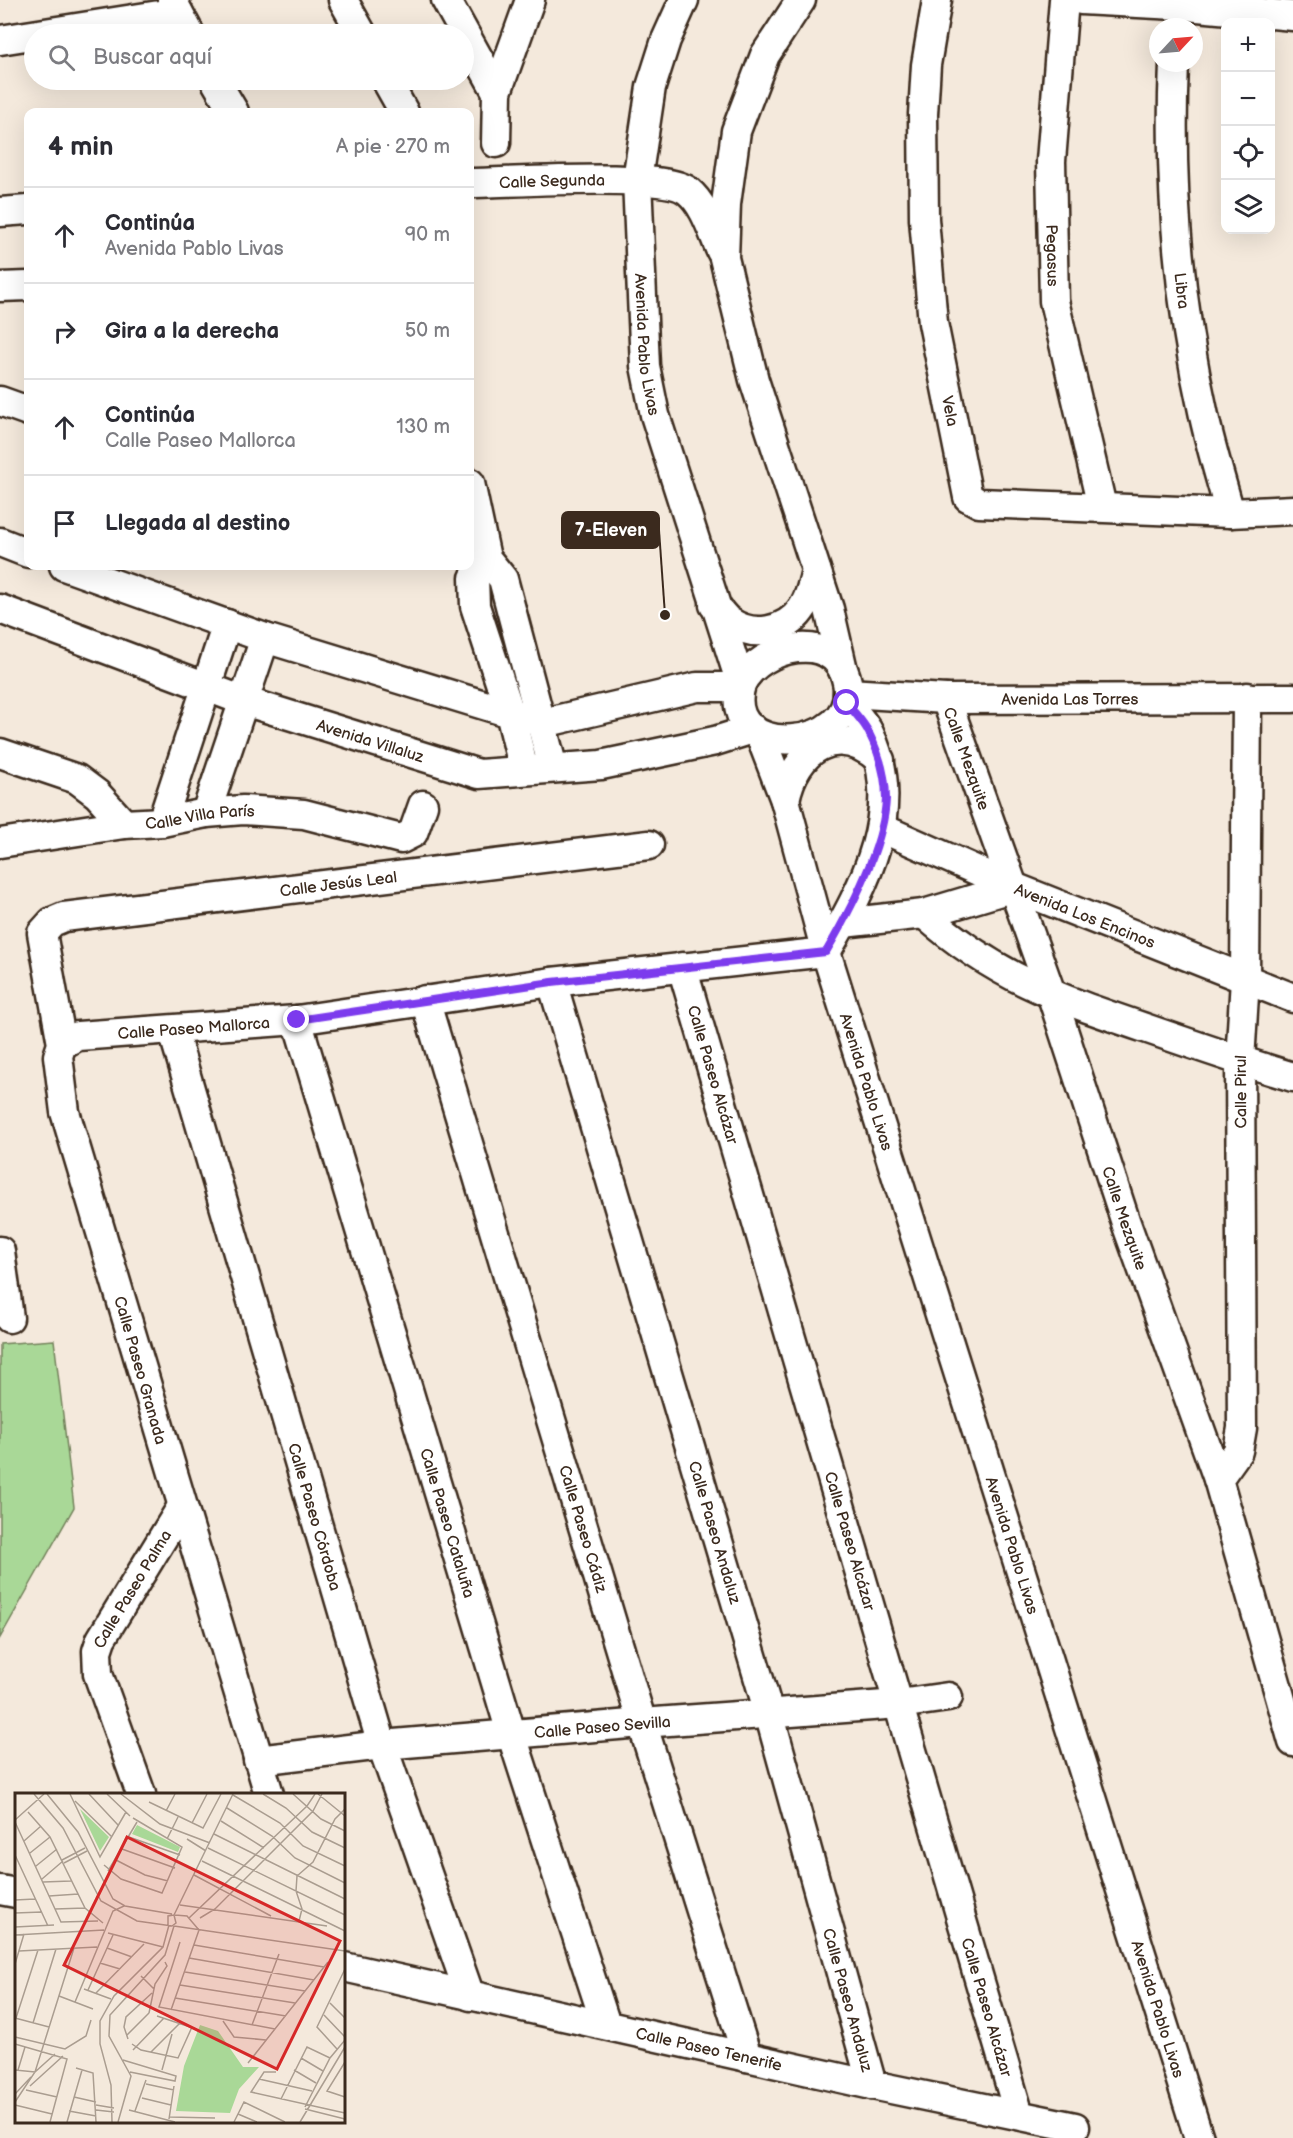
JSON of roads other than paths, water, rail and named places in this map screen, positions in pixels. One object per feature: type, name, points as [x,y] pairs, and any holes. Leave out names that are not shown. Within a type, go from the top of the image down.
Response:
[{"type":"street","points":[[343,0],[356,24]]},
{"type":"street","points":[[446,0],[459,24]]},
{"type":"street","points":[[496,143],[497,92],[530,0]]},
{"type":"street","name":"Avenida Pablo Livas","points":[[684,0],[666,40],[651,87],[637,180],[645,366],[655,415],[740,686]]},
{"type":"street","points":[[801,0],[765,55],[736,131],[726,204],[724,258],[754,380],[829,609],[846,689],[842,714],[826,729],[781,741],[756,732],[741,710],[740,686],[747,672],[766,657],[801,647],[826,652],[836,660],[846,689],[868,730],[880,760],[886,798],[881,828],[865,877],[826,952]]},
{"type":"street","name":"Vela","points":[[937,0],[925,75],[924,219],[933,323],[965,490],[972,501],[1230,513],[1293,510]]},
{"type":"street","name":"Pegasus","points":[[1064,0],[1052,161],[1054,301],[1102,507]]},
{"type":"street","points":[[1081,0],[1175,16],[1293,16]]},
{"type":"street","points":[[115,24],[180,15]]},
{"type":"street","points":[[0,40],[24,37]]},
{"type":"street","points":[[474,51],[497,92]]},
{"type":"street","name":"Libra","points":[[1174,72],[1171,135],[1183,296],[1204,416],[1230,513]]},
{"type":"street","points":[[221,90],[232,108]]},
{"type":"street","points":[[392,90],[402,108]]},
{"type":"street","name":"Calle Segunda","points":[[474,183],[637,180],[669,183],[687,190],[703,210],[724,258]]},
{"type":"street","points":[[0,212],[24,210]]},
{"type":"street","points":[[0,287],[24,286]]},
{"type":"street","points":[[0,401],[24,410]]},
{"type":"street","points":[[474,520],[478,556],[474,578],[475,606],[510,713],[524,771]]},
{"type":"street","points":[[0,542],[24,551]]},
{"type":"street","points":[[478,556],[503,579],[543,723],[553,768]]},
{"type":"street","points":[[75,570],[265,638],[543,723],[697,687],[740,686]]},
{"type":"street","points":[[714,604],[735,624],[752,631],[768,631],[792,620],[802,609],[816,570]]},
{"type":"street","name":"Avenida Villaluz","points":[[0,609],[244,701],[479,774],[601,765],[756,732]]},
{"type":"street","points":[[162,822],[227,624]]},
{"type":"street","points":[[206,813],[265,638]]},
{"type":"street","points":[[697,687],[713,693],[721,705],[722,730],[715,741]]},
{"type":"street","name":"Avenida Las Torres","points":[[846,689],[946,699],[1293,698]]},
{"type":"street","name":"Calle Pirul","points":[[1218,1479],[1238,1451],[1242,1428],[1240,1061],[1245,980],[1247,697]]},
{"type":"street","name":"Calle Mezquite","points":[[946,699],[1052,996],[1126,1223],[1218,1479],[1292,1736]]},
{"type":"street","name":"Avenida Pablo Livas","points":[[756,732],[785,800],[826,952],[1199,2138]]},
{"type":"street","points":[[785,800],[792,774],[801,761],[814,749],[844,740],[856,743],[880,760]]},
{"type":"street","points":[[0,753],[77,779],[96,794],[124,824]]},
{"type":"street","name":"Calle Villa París","points":[[0,843],[124,824],[162,822],[206,813],[277,811],[304,814],[401,838],[412,833],[423,805]]},
{"type":"street","name":"Avenida Los Encinos","points":[[881,828],[1014,887],[1293,998]]},
{"type":"street","name":"Calle Jesús Leal","points":[[42,940],[45,928],[64,917],[649,845]]},
{"type":"street","points":[[843,923],[924,914],[1014,887]]},
{"type":"street","points":[[924,914],[950,937],[993,965],[1052,996],[1293,1077]]},
{"type":"street","name":"Calle Paseo Granada","points":[[42,940],[63,1044],[58,1056],[65,1112],[181,1508],[269,1793]]},
{"type":"street","name":"Calle Paseo Mallorca","points":[[63,1044],[78,1036],[173,1031],[297,1020],[552,982],[826,952]]},
{"type":"street","name":"Calle Paseo Alcázar","points":[[682,967],[1019,2115]]},
{"type":"street","name":"Calle Paseo Andaluz","points":[[552,982],[770,1713],[872,2085]]},
{"type":"street","name":"Calle Paseo Cádiz","points":[[425,1000],[642,1723],[747,2057]]},
{"type":"street","name":"Calle Paseo Cataluña","points":[[297,1020],[512,1736],[606,2025]]},
{"type":"street","name":"Calle Paseo Córdoba","points":[[173,1031],[382,1745],[470,1996]]},
{"type":"street","points":[[1,1270],[9,1318]]},
{"type":"street","name":"Calle Paseo Palma","points":[[141,1793],[98,1674],[97,1651],[181,1508]]},
{"type":"street","name":"Calle Paseo Sevilla","points":[[258,1760],[382,1745],[899,1704],[948,1697]]},
{"type":"street","points":[[0,1890],[15,1893]]},
{"type":"street","name":"Calle Paseo Tenerife","points":[[345,1967],[872,2085],[1075,2127]]},
{"type":"place","name":"7-Eleven","points":[[665,615]]}]
